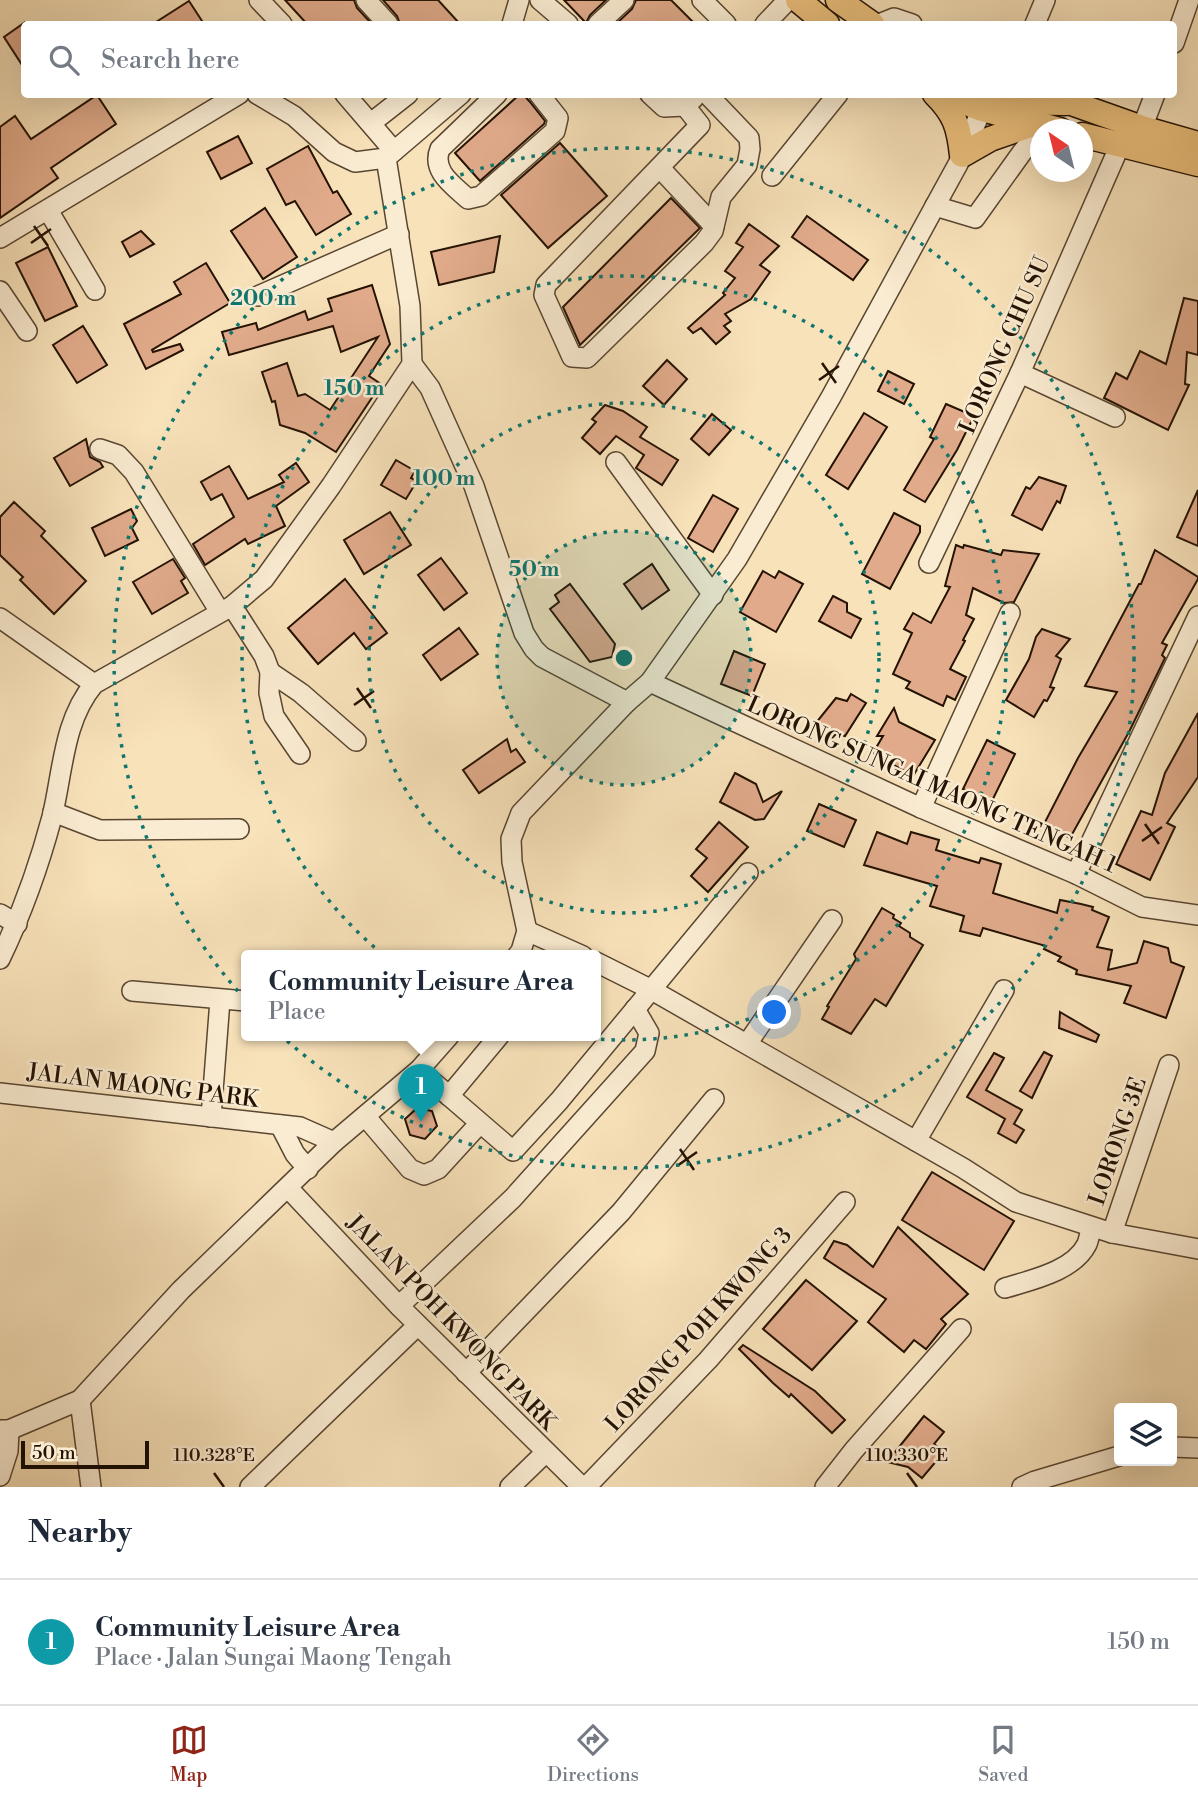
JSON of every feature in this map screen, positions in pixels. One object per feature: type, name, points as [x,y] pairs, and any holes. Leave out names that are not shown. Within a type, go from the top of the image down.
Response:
[{"type":"main road","points":[[797,0],[823,21]]},
{"type":"main road","points":[[838,0],[868,21]]},
{"type":"main road","points":[[939,98],[949,108],[959,130],[962,155],[990,139],[1030,131]]},
{"type":"main road","points":[[962,98],[980,102],[1030,122]]},
{"type":"main road","points":[[1056,98],[1198,144]]},
{"type":"main road","points":[[980,102],[1070,104]]},
{"type":"main road","points":[[1093,138],[1198,164]]},
{"type":"street","points":[[259,0],[279,21]]},
{"type":"street","points":[[366,0],[385,21]]},
{"type":"street","points":[[513,21],[519,0]]},
{"type":"street","points":[[540,0],[564,21]]},
{"type":"street","points":[[601,21],[624,0]]},
{"type":"street","points":[[702,0],[723,21]]},
{"type":"street","points":[[768,21],[788,0]]},
{"type":"street","points":[[1036,21],[1045,0]]},
{"type":"street","points":[[1177,34],[1189,0]]},
{"type":"street","points":[[0,238],[232,98]]},
{"type":"street","points":[[264,98],[294,116],[334,152],[355,162],[390,154],[456,98]]},
{"type":"street","points":[[0,959],[8,919],[40,862],[53,812],[63,751],[84,695],[93,684],[226,609],[264,579],[412,364],[410,306],[390,154],[371,123],[349,98]]},
{"type":"street","points":[[371,123],[403,98]]},
{"type":"street","points":[[493,98],[440,149],[436,158],[440,172],[468,199],[481,196],[555,131],[558,118],[542,98]]},
{"type":"street","points":[[654,98],[664,107],[691,100],[700,125]]},
{"type":"street","points":[[772,177],[835,98]]},
{"type":"street","points":[[1142,128],[1153,98]]},
{"type":"street","points":[[713,101],[749,138],[747,165],[721,197],[714,226],[704,243],[587,358],[572,356],[544,295],[546,285],[700,125],[713,101]]},
{"type":"street","points":[[521,950],[527,931],[512,862],[511,839],[521,813],[627,702],[650,682],[737,559],[831,397],[935,206],[962,155],[980,102]]},
{"type":"street","points":[[935,206],[975,218],[1030,144]]},
{"type":"street","name":"LORONG CHU SU","points":[[929,563],[1020,373],[1120,145]]},
{"type":"street","points":[[660,169],[714,226]]},
{"type":"street","points":[[48,210],[95,290]]},
{"type":"street","points":[[257,296],[399,234]]},
{"type":"street","points":[[0,290],[27,331]]},
{"type":"street","points":[[412,364],[430,387],[474,486],[524,633],[534,649],[542,657],[627,702]]},
{"type":"street","points":[[1020,373],[1115,416]]},
{"type":"street","points":[[100,449],[118,455],[134,471],[226,609],[264,656],[270,671],[269,694],[274,716],[300,754]]},
{"type":"street","points":[[617,462],[713,595]]},
{"type":"street","points":[[921,807],[1010,613]]},
{"type":"street","points":[[1076,874],[1198,615]]},
{"type":"street","points":[[0,618],[93,684]]},
{"type":"street","points":[[270,671],[301,693],[356,741]]},
{"type":"street","name":"LORONG SUNGAI MAONG TENGAH 1","points":[[650,682],[921,807],[1076,874],[1142,907],[1198,915]]},
{"type":"street","points":[[53,812],[100,830],[239,829]]},
{"type":"street","points":[[513,1151],[559,1101],[748,873]]},
{"type":"street","points":[[747,1044],[832,920]]},
{"type":"street","points":[[527,931],[570,950]]},
{"type":"street","points":[[601,964],[747,1044],[963,1168],[1016,1202],[1091,1228],[1198,1248]]},
{"type":"street","points":[[916,1141],[1004,990]]},
{"type":"street","points":[[132,991],[241,1001]]},
{"type":"street","points":[[211,1117],[220,1000]]},
{"type":"street","points":[[399,1306],[513,1198],[645,1051],[649,1033],[635,1009]]},
{"type":"street","points":[[0,1476],[8,1451],[5,1430],[79,1400],[181,1290],[289,1189],[334,1142],[419,1070],[445,1041]]},
{"type":"street","points":[[449,1096],[495,1041]]},
{"type":"street","name":"LORONG 3E","points":[[1112,1233],[1169,1065]]},
{"type":"street","points":[[419,1070],[536,1172]]},
{"type":"street","name":"JALAN MAONG PARK","points":[[0,1093],[300,1127],[334,1142]]},
{"type":"street","points":[[466,1373],[621,1212],[714,1099]]},
{"type":"street","points":[[365,1116],[410,1169],[424,1175],[438,1169],[480,1123]]},
{"type":"street","name":"JALAN MAONG PARK","points":[[281,1125],[295,1154],[308,1169]]},
{"type":"street","name":"JALAN POH KWONG PARK","points":[[289,1189],[399,1306],[545,1452],[584,1487]]},
{"type":"street","name":"LORONG POH KWONG 3","points":[[584,1487],[708,1360],[845,1202]]},
{"type":"street","points":[[1005,1288],[1037,1278],[1069,1263],[1086,1245],[1091,1228]]},
{"type":"street","points":[[250,1487],[418,1325]]},
{"type":"street","points":[[825,1487],[853,1450],[961,1329]]},
{"type":"street","points":[[79,1400],[91,1487]]},
{"type":"street","points":[[1177,1447],[1198,1448]]},
{"type":"street","points":[[510,1487],[545,1452]]},
{"type":"street","points":[[1022,1487],[1035,1480],[1114,1457]]},
{"type":"building","points":[[285,0],[354,0],[357,8],[369,21],[304,21]]},
{"type":"building","points":[[383,0],[438,0],[457,21],[399,21]]},
{"type":"building","points":[[564,0],[606,0],[587,21]]},
{"type":"building","points":[[636,0],[671,0],[692,21],[619,21],[632,9]]},
{"type":"building","points":[[189,1],[202,21],[158,21]]},
{"type":"building","points":[[21,25],[21,63],[4,37]]},
{"type":"building","points":[[92,98],[99,98],[116,124],[51,168],[58,178],[0,218],[0,127],[15,116],[31,139]]},
{"type":"building","points":[[516,98],[526,98],[545,121],[480,181],[455,153]]},
{"type":"building","points":[[238,136],[252,163],[221,179],[207,152]]},
{"type":"building","points":[[560,143],[607,196],[548,248],[501,195]]},
{"type":"building","points":[[308,146],[333,193],[337,191],[351,214],[316,235],[295,201],[286,205],[267,169]]},
{"type":"building","points":[[671,198],[700,228],[580,345],[563,307]]},
{"type":"building","points":[[265,208],[297,257],[263,279],[231,231]]},
{"type":"building","points":[[807,216],[868,260],[853,280],[792,237]]},
{"type":"building","points":[[749,224],[779,246],[760,265],[770,272],[751,299],[725,314],[731,321],[724,326],[730,332],[716,344],[701,328],[693,333],[688,328],[725,295],[723,293],[735,278],[725,271],[743,247],[736,243]]},
{"type":"building","points":[[141,231],[154,244],[130,257],[122,242]]},
{"type":"building","points":[[500,236],[494,272],[439,285],[431,252]]},
{"type":"building","points":[[48,247],[77,306],[45,321],[16,263]]},
{"type":"building","points":[[206,263],[230,303],[152,350],[153,352],[180,344],[183,350],[146,369],[124,324],[181,294],[174,282]]},
{"type":"building","points":[[372,285],[390,344],[369,376],[381,384],[336,452],[305,433],[280,425],[275,401],[272,402],[262,372],[287,363],[298,396],[305,394],[330,410],[378,337],[341,352],[333,326],[229,355],[222,332],[256,323],[258,330],[305,311],[308,320],[332,311],[328,299]]},
{"type":"building","points":[[1184,298],[1198,301],[1198,355],[1187,352],[1185,384],[1189,385],[1168,430],[1104,398],[1116,373],[1127,379],[1140,351],[1166,364]]},
{"type":"building","points":[[83,326],[107,365],[77,383],[53,345]]},
{"type":"building","points":[[667,360],[687,379],[664,405],[643,386]]},
{"type":"building","points":[[888,371],[914,384],[904,404],[878,391]]},
{"type":"building","points":[[946,404],[974,416],[925,502],[904,490],[934,439],[930,437]]},
{"type":"building","points":[[605,405],[623,411],[647,427],[640,437],[678,460],[662,485],[636,468],[644,455],[616,436],[600,454],[582,438],[596,422],[592,419]]},
{"type":"building","points":[[864,413],[887,427],[848,489],[826,475]]},
{"type":"building","points":[[712,414],[731,430],[709,455],[691,439]]},
{"type":"building","points":[[86,439],[90,457],[100,462],[103,467],[70,486],[54,458]]},
{"type":"building","points":[[396,460],[415,471],[411,478],[417,481],[406,499],[381,485]]},
{"type":"building","points":[[296,463],[309,482],[276,506],[285,526],[248,544],[245,539],[205,565],[193,544],[234,517],[222,494],[211,500],[201,482],[229,466],[248,499],[284,482],[279,475]]},
{"type":"building","points":[[1039,477],[1066,486],[1060,503],[1057,501],[1042,530],[1012,515],[1026,487],[1030,489]]},
{"type":"building","points":[[1198,490],[1198,546],[1177,537]]},
{"type":"building","points":[[713,495],[738,509],[713,552],[688,538]]},
{"type":"building","points":[[14,502],[45,531],[41,536],[86,581],[54,614],[20,580],[23,577],[0,555],[0,517]]},
{"type":"building","points":[[131,509],[137,521],[132,528],[138,540],[105,556],[92,528]]},
{"type":"building","points":[[390,512],[411,545],[364,574],[344,540]]},
{"type":"building","points":[[894,513],[920,526],[920,532],[890,589],[862,574]]},
{"type":"building","points":[[956,545],[1001,555],[1003,550],[1039,554],[1014,602],[1004,603],[973,588],[966,615],[974,619],[950,669],[966,677],[955,700],[947,696],[943,706],[906,688],[910,682],[893,674],[912,633],[904,629],[913,613],[931,623],[950,587],[945,586]]},
{"type":"building","points":[[1155,550],[1198,579],[1162,643],[1167,645],[1162,655],[1165,658],[1130,730],[1070,838],[1044,824],[1078,758],[1117,692],[1085,686],[1141,584]]},
{"type":"building","points":[[441,558],[467,593],[444,610],[418,575]]},
{"type":"building","points":[[173,559],[185,578],[181,581],[188,593],[152,614],[133,582]]},
{"type":"building","points":[[652,564],[669,590],[642,609],[624,584]]},
{"type":"building","points":[[763,571],[775,578],[779,571],[803,584],[776,632],[740,612]]},
{"type":"building","points":[[345,579],[387,633],[366,649],[354,633],[318,664],[288,628]]},
{"type":"building","points":[[570,584],[615,644],[612,657],[590,662],[550,609],[559,602],[555,595]]},
{"type":"building","points":[[833,596],[847,603],[847,612],[861,619],[851,638],[819,621]]},
{"type":"building","points":[[459,628],[478,654],[441,680],[423,655]]},
{"type":"building","points":[[1042,629],[1070,639],[1056,656],[1061,659],[1050,687],[1054,688],[1034,717],[1006,700]]},
{"type":"building","points":[[734,651],[765,664],[752,696],[721,684]]},
{"type":"building","points":[[851,694],[866,703],[845,736],[836,734],[828,742],[811,729],[836,698],[847,701]]},
{"type":"building","points":[[894,708],[899,722],[935,740],[913,776],[873,753],[883,736],[877,736]]},
{"type":"building","points":[[1198,713],[1198,777],[1167,823],[1175,827],[1150,880],[1116,864],[1141,811],[1152,815],[1165,773]]},
{"type":"building","points":[[507,739],[511,752],[516,749],[525,762],[479,793],[463,770]]},
{"type":"building","points":[[987,740],[1015,754],[991,803],[963,789]]},
{"type":"building","points":[[735,773],[756,784],[763,802],[782,791],[764,819],[755,820],[720,802]]},
{"type":"building","points":[[819,804],[856,820],[844,847],[807,831]]},
{"type":"building","points":[[719,822],[748,847],[708,892],[691,876],[707,858],[696,849]]},
{"type":"building","points":[[877,832],[907,844],[911,832],[939,840],[936,850],[979,863],[981,858],[1001,864],[993,893],[1057,913],[1060,900],[1093,907],[1092,910],[1109,917],[1097,947],[1112,950],[1108,970],[1137,963],[1144,941],[1168,948],[1171,962],[1184,967],[1166,1018],[1124,1003],[1131,986],[1076,974],[1077,970],[1058,961],[1061,957],[1044,949],[1046,946],[983,928],[980,936],[960,931],[964,916],[930,906],[937,886],[864,865]]},
{"type":"building","points":[[882,908],[894,915],[893,918],[901,923],[899,926],[923,945],[886,1006],[875,999],[851,1034],[822,1019],[856,959],[854,954]]},
{"type":"building","points":[[1060,1012],[1099,1035],[1096,1042],[1059,1028]]},
{"type":"building","points":[[1044,1052],[1052,1056],[1032,1098],[1020,1091]]},
{"type":"building","points":[[994,1053],[1004,1058],[986,1090],[1022,1110],[1014,1124],[1024,1130],[1016,1143],[998,1133],[1005,1119],[967,1097]]},
{"type":"building","points":[[417,1108],[432,1111],[437,1126],[425,1139],[410,1135],[405,1119]]},
{"type":"building","points":[[932,1172],[1014,1221],[984,1270],[902,1220]]},
{"type":"building","points":[[898,1227],[968,1294],[941,1319],[946,1324],[926,1349],[914,1340],[904,1352],[868,1322],[886,1299],[824,1258],[834,1241],[847,1245],[873,1267]]},
{"type":"building","points":[[806,1280],[857,1321],[812,1370],[763,1329]]},
{"type":"building","points":[[743,1345],[815,1391],[845,1420],[832,1433],[791,1394],[789,1397],[773,1383],[739,1349]]},
{"type":"building","points":[[924,1416],[944,1432],[934,1444],[944,1452],[922,1478],[908,1467],[887,1462]]},
{"type":"place","name":"Community Leisure Area","points":[[421,1122]]}]
